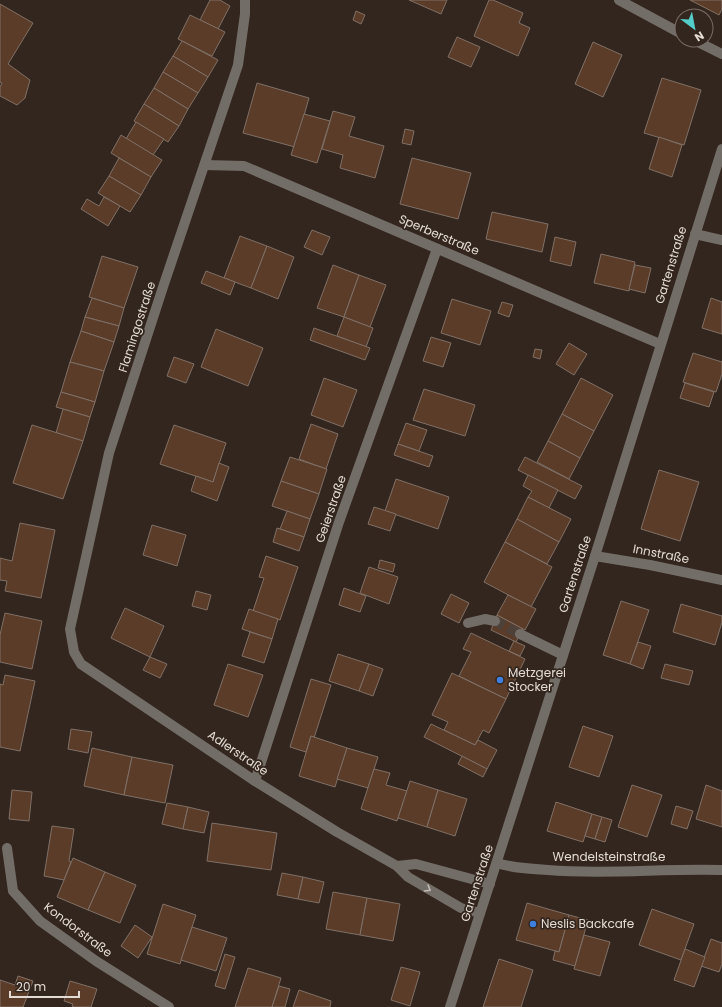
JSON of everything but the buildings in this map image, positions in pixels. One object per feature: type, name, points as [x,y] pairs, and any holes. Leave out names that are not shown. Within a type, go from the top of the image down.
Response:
[{"type":"street","name":"Flamingostraße","points":[[74,652],[70,629],[109,453],[238,65],[245,14],[245,0]]},
{"type":"street","points":[[619,0],[674,30]]},
{"type":"street","points":[[710,48],[722,54]]},
{"type":"street","name":"Gartenstraße","points":[[450,1007],[595,556],[722,149]]},
{"type":"street","name":"Sperberstraße","points":[[205,165],[244,166],[660,344]]},
{"type":"street","points":[[695,234],[722,240]]},
{"type":"street","name":"Geierstraße","points":[[255,781],[339,522],[437,249]]},
{"type":"street","name":"Innstraße","points":[[595,556],[650,564],[722,580]]},
{"type":"street","points":[[468,622],[485,619],[495,621]]},
{"type":"street","points":[[520,634],[563,655]]},
{"type":"street","name":"Adlerstraße","points":[[74,652],[81,664],[255,781],[337,832],[396,866],[408,877],[461,908],[480,914]]},
{"type":"street","name":"Kondorstraße","points":[[7,848],[13,891],[40,921],[96,961],[170,1007]]},
{"type":"street","name":"Wendelsteinstraße","points":[[496,863],[510,867],[578,872],[695,869],[722,870]]},
{"type":"street","points":[[396,866],[416,864],[490,884]]},
{"type":"tunnel","points":[[495,621],[520,634]]},
{"type":"place","name":"Metzgerei Stocker","points":[[500,680]]},
{"type":"place","name":"Neslis Backcafe","points":[[533,924]]}]
